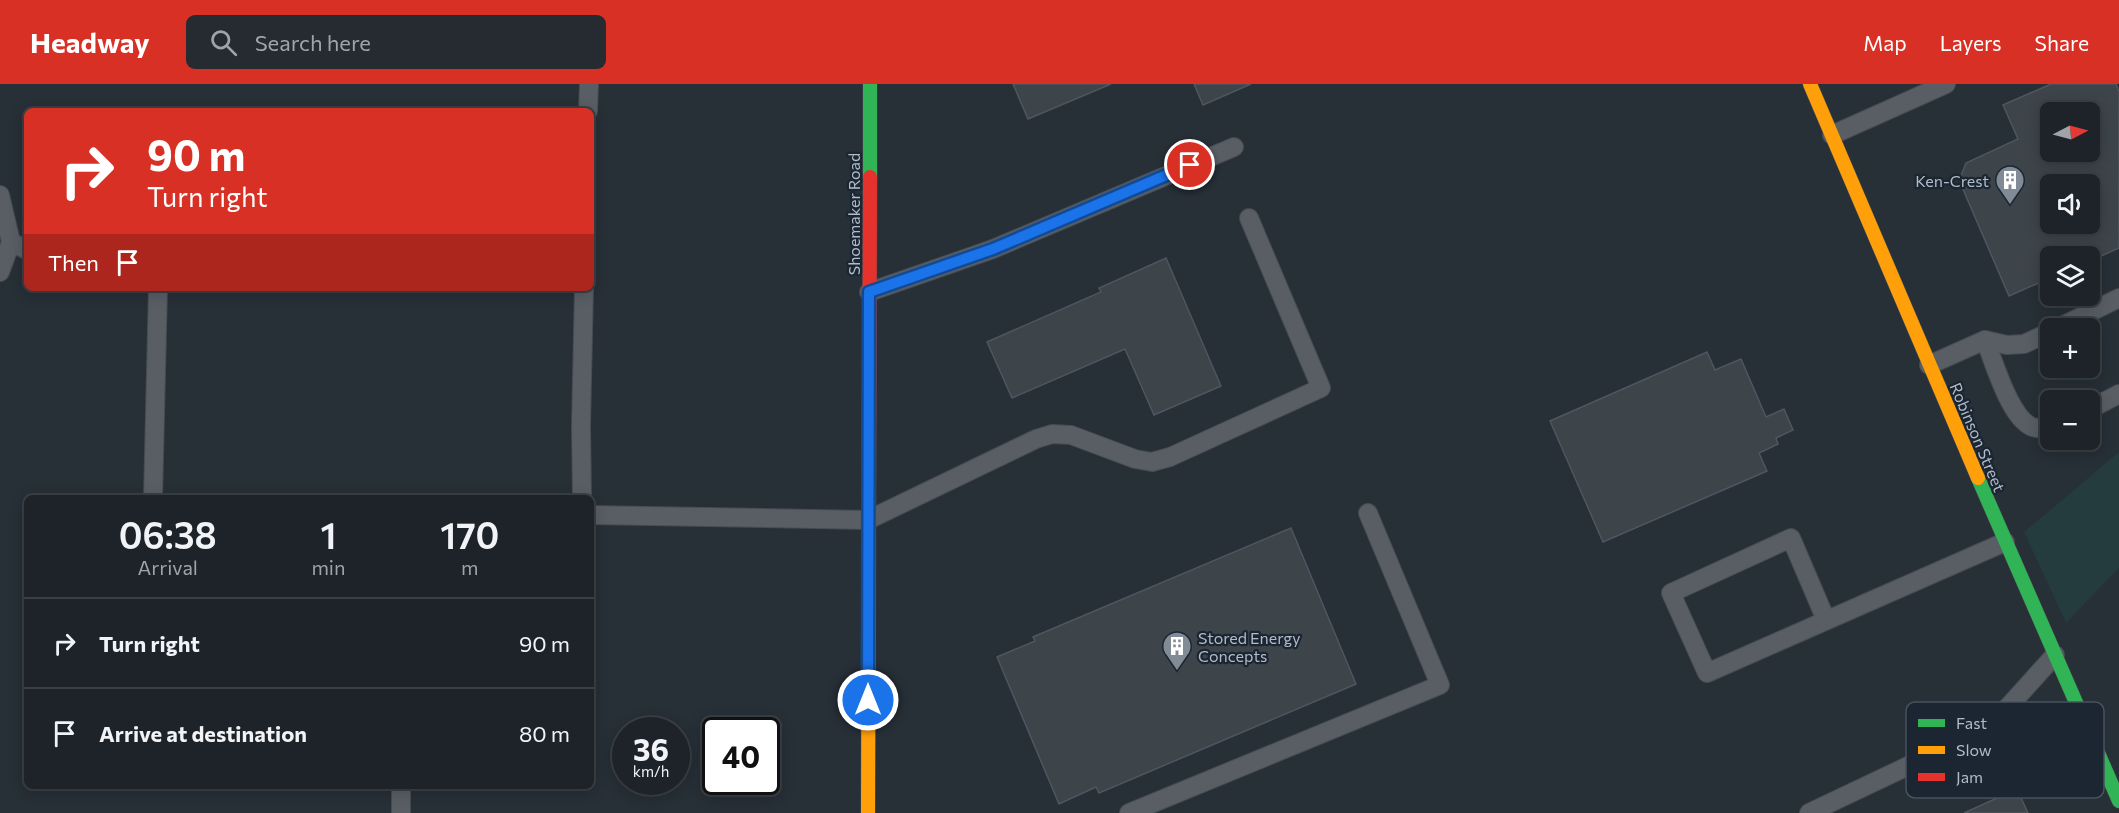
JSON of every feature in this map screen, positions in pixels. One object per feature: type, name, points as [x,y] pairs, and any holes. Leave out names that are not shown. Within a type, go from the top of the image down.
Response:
[{"type":"street","name":"Shoemaker Road","points":[[868,813],[870,84]]},
{"type":"street","name":"Robinson Street","points":[[1810,84],[2076,702]]},
{"type":"street","name":"Robinson Street","points":[[2104,767],[2119,801]]},
{"type":"lane","points":[[588,108],[589,84]]},
{"type":"lane","points":[[1832,135],[1946,84]]},
{"type":"lane","points":[[869,292],[993,249],[1234,147]]},
{"type":"lane","points":[[0,195],[19,246],[0,272]]},
{"type":"lane","points":[[594,515],[868,520],[1036,439],[1052,434],[1071,435],[1135,459],[1152,462],[1170,457],[1322,388],[1250,218]]},
{"type":"lane","points":[[153,495],[158,291]]},
{"type":"lane","points":[[582,495],[584,291]]},
{"type":"lane","points":[[2078,318],[2119,297]]},
{"type":"lane","points":[[1929,365],[1985,340],[2007,345],[2025,344],[2040,337]]},
{"type":"lane","points":[[1985,340],[2012,406],[2022,421],[2036,428],[2040,427]]},
{"type":"lane","points":[[2100,403],[2119,394]]},
{"type":"lane","points":[[1129,813],[1440,685],[1368,513]]},
{"type":"lane","points":[[1826,620],[1791,538],[1671,592],[1707,673],[2005,542]]},
{"type":"lane","points":[[2013,702],[2055,655]]},
{"type":"lane","points":[[1809,813],[1906,767]]},
{"type":"lane","points":[[401,789],[401,813]]},
{"type":"green space","points":[[2119,452],[2119,568],[2066,623],[2024,532]]},
{"type":"building","points":[[1013,84],[1111,84],[1028,119]]},
{"type":"building","points":[[1194,84],[1251,84],[1203,105]]},
{"type":"building","name":"Ken-Crest","points":[[2051,84],[2116,84],[2119,92],[2119,248],[2100,257],[2100,246],[2040,246],[2040,282],[2009,296],[1960,178],[1966,163],[2018,139],[2003,105]]},
{"type":"building","points":[[1166,258],[1221,386],[1154,415],[1125,349],[1012,398],[987,342],[1101,292],[1099,288]]},
{"type":"building","points":[[1707,352],[1715,370],[1741,359],[1766,417],[1784,409],[1793,430],[1776,438],[1778,444],[1759,453],[1767,471],[1603,542],[1550,421]]},
{"type":"building","name":"Stored Energy Concepts","points":[[1291,528],[1356,684],[1099,793],[1096,787],[1059,804],[997,657],[1035,641],[1033,637]]},
{"type":"building","points":[[1997,798],[2021,798],[2028,813],[1964,813]]},
{"type":"traffic: fast","points":[[870,84],[870,177]]},
{"type":"traffic: fast","points":[[1978,478],[2076,702]]},
{"type":"traffic: fast","points":[[2104,767],[2119,801]]},
{"type":"traffic: slow","points":[[1810,84],[1978,478]]},
{"type":"traffic: slow","points":[[868,813],[869,471]]},
{"type":"traffic: jam","points":[[869,471],[870,177]]},
{"type":"place","name":"Ken-Crest","points":[[2010,206]]},
{"type":"place","name":"Stored Energy Concepts","points":[[1177,672]]},
{"type":"route","points":[[868,700],[869,292],[993,249],[1190,165]]}]
